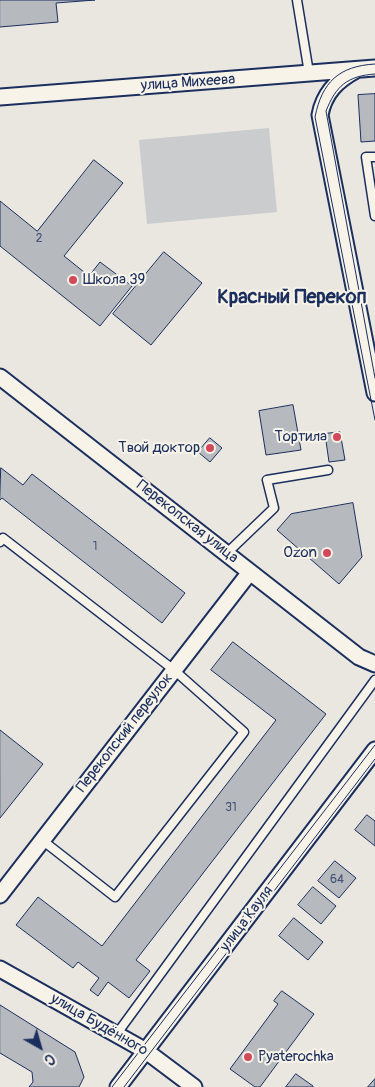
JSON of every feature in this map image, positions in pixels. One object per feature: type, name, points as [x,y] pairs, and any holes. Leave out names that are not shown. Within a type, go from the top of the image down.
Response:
[{"type":"street","name":"улица Михеева","points":[[0,97],[375,68]]},
{"type":"street","points":[[358,69],[335,84],[326,96],[320,116],[375,393]]},
{"type":"street","name":"Перекопская улица","points":[[0,376],[359,657],[375,664]]},
{"type":"street","name":"Перекопский переулок","points":[[0,895],[250,572]]},
{"type":"street","name":"улица Кауля","points":[[118,1087],[375,750]]},
{"type":"street","name":"улица Будённого","points":[[0,969],[146,1051],[194,1087]]},
{"type":"lane","points":[[297,0],[309,72]]},
{"type":"lane","points":[[375,157],[366,157],[375,216]]},
{"type":"lane","points":[[227,554],[274,508],[267,480],[328,470]]},
{"type":"lane","points":[[0,542],[3,538],[174,670],[244,732],[115,897],[42,840]]},
{"type":"lane","points":[[116,1035],[375,680]]},
{"type":"shaded area","points":[[269,128],[277,212],[147,224],[139,140]]},
{"type":"building","points":[[0,0],[95,0],[56,3],[58,22],[0,27]]},
{"type":"building","points":[[375,94],[375,141],[361,142],[358,95]]},
{"type":"building","points":[[94,160],[123,183],[64,256],[89,276],[100,262],[132,286],[100,326],[0,246],[0,201],[37,231]]},
{"type":"building","points":[[164,252],[202,283],[151,345],[113,314]]},
{"type":"building","points":[[293,405],[301,450],[266,455],[259,411]]},
{"type":"building","points":[[340,432],[345,460],[329,462],[325,434]]},
{"type":"building","points":[[210,438],[222,448],[210,462],[198,452]]},
{"type":"building","points":[[1,468],[23,485],[32,474],[185,593],[162,623],[2,498],[0,500]]},
{"type":"building","points":[[353,503],[362,557],[339,584],[277,530],[291,514]]},
{"type":"building","points":[[233,642],[326,714],[136,960],[150,971],[129,998],[108,982],[98,996],[90,990],[99,978],[78,962],[73,968],[16,925],[38,897],[102,946],[276,720],[211,670]]},
{"type":"building","points":[[0,730],[43,764],[0,818]]},
{"type":"building","points":[[367,815],[375,821],[375,846],[355,830]]},
{"type":"building","points":[[335,861],[356,878],[339,898],[318,881]]},
{"type":"building","points":[[313,887],[336,906],[321,924],[298,905]]},
{"type":"building","points":[[294,918],[323,942],[308,960],[279,936]]},
{"type":"building","points":[[282,991],[314,1014],[260,1087],[255,1087],[230,1069],[278,1004],[274,1001]]},
{"type":"building","points":[[0,1005],[75,1052],[84,1077],[79,1087],[29,1087],[33,1082],[32,1072],[0,1053]]},
{"type":"building","points":[[296,1074],[313,1086],[313,1087],[286,1087]]},
{"type":"building","points":[[375,1079],[375,1087],[368,1087]]},
{"type":"tram line","points":[[375,64],[351,68],[334,78],[322,94],[315,117],[375,420]]},
{"type":"tram line","points":[[375,74],[357,77],[344,84],[334,95],[326,111],[375,378]]},
{"type":"tram line","points":[[112,1087],[375,745]]},
{"type":"tram line","points":[[124,1087],[375,759]]},
{"type":"place","name":"Школа 39","points":[[73,280]]},
{"type":"place","name":"Тортила","points":[[337,437]]},
{"type":"place","name":"Твой доктор","points":[[210,448]]},
{"type":"place","name":"Ozon","points":[[327,553]]},
{"type":"place","name":"Pyaterochka","points":[[248,1057]]},
{"type":"district","name":"Красный Перекоп","points":[[292,298]]}]
